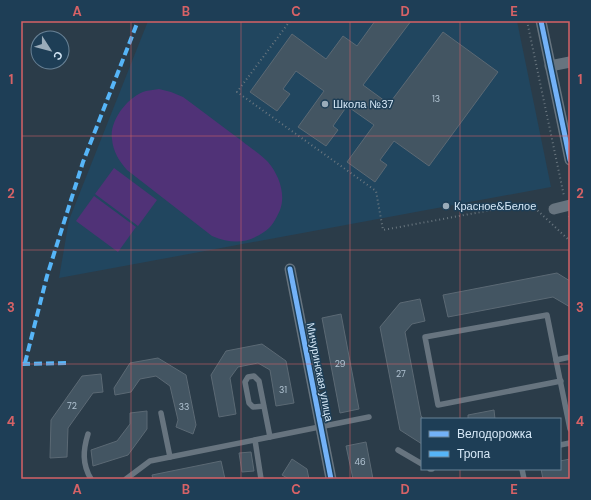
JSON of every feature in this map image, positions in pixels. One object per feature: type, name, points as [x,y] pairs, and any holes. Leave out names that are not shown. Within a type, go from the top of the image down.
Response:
[{"type":"street","points":[[541,21],[570,160]]},
{"type":"street","points":[[550,66],[570,62]]},
{"type":"street","points":[[554,209],[568,206]]},
{"type":"street","name":"Мичуринская улица","points":[[290,269],[331,479]]},
{"type":"lane","points":[[561,381],[438,404],[425,337],[547,315],[561,381],[570,429]]},
{"type":"lane","points":[[556,360],[570,357]]},
{"type":"lane","points":[[264,406],[253,407],[249,403],[245,382],[248,377],[254,376],[260,381],[270,437]]},
{"type":"lane","points":[[161,413],[170,457]]},
{"type":"lane","points":[[126,479],[150,461],[369,417]]},
{"type":"lane","points":[[88,434],[84,448],[84,461],[91,479]]},
{"type":"lane","points":[[255,440],[261,479]]},
{"type":"lane","points":[[398,450],[421,463]]},
{"type":"path","points":[[290,21],[237,92],[376,191],[383,230],[508,207],[537,210],[570,241]]},
{"type":"path","points":[[527,21],[570,221]]},
{"type":"shaded area","name":"Школа №37","points":[[148,21],[517,21],[551,187],[59,278],[69,220]]},
{"type":"shaded area","points":[[159,89],[183,97],[259,154],[272,167],[282,191],[282,204],[274,222],[267,230],[251,239],[239,242],[219,239],[212,236],[124,167],[117,156],[112,139],[112,132],[117,117],[121,110],[139,94],[146,91]]},
{"type":"shaded area","points":[[114,168],[157,200],[138,226],[95,194]]},
{"type":"shaded area","points":[[94,196],[136,227],[118,252],[76,221]]},
{"type":"building","points":[[375,21],[411,21],[363,85],[389,104],[443,32],[498,72],[429,166],[394,141],[380,160],[387,165],[375,182],[347,162],[374,125],[347,106],[333,126],[338,130],[326,146],[298,127],[324,91],[296,71],[283,89],[290,94],[277,111],[250,92],[292,34],[326,59],[343,36],[357,46]]},
{"type":"building","points":[[557,273],[570,281],[570,307],[553,297],[448,317],[443,295]]},
{"type":"building","points":[[420,299],[425,321],[412,324],[405,332],[422,417],[421,443],[400,430],[380,327],[400,303]]},
{"type":"building","points":[[341,314],[359,409],[340,413],[322,318]]},
{"type":"building","points":[[262,344],[286,361],[294,403],[276,406],[270,370],[258,363],[238,367],[230,378],[236,414],[219,417],[211,375],[226,351]]},
{"type":"building","points":[[158,358],[186,375],[196,425],[193,434],[176,427],[178,420],[170,386],[156,376],[140,379],[131,392],[115,395],[114,388],[130,363]]},
{"type":"building","points":[[101,374],[103,392],[93,393],[68,428],[67,457],[50,458],[51,420],[82,376]]},
{"type":"building","points":[[494,410],[495,418],[468,418],[468,415]]},
{"type":"building","points":[[147,411],[147,429],[128,455],[93,466],[91,450],[117,441],[130,424],[130,413]]},
{"type":"building","points":[[366,442],[373,479],[353,479],[346,446]]},
{"type":"building","points":[[251,452],[254,471],[242,472],[239,453]]},
{"type":"building","points":[[292,459],[307,469],[309,479],[289,479],[282,475]]},
{"type":"building","points":[[570,459],[570,479],[543,479],[541,470],[561,470],[561,461]]},
{"type":"building","points":[[221,461],[225,479],[153,479],[152,475]]},
{"type":"marked path","points":[[25,363],[47,276],[83,162],[138,21]]},
{"type":"marked path","points":[[22,364],[66,363]]},
{"type":"cycle path","points":[[541,21],[570,160]]},
{"type":"cycle path","points":[[290,269],[331,479]]},
{"type":"place","name":"Школа №37","points":[[325,104]]},
{"type":"place","name":"Красное&Белое","points":[[446,206]]}]
